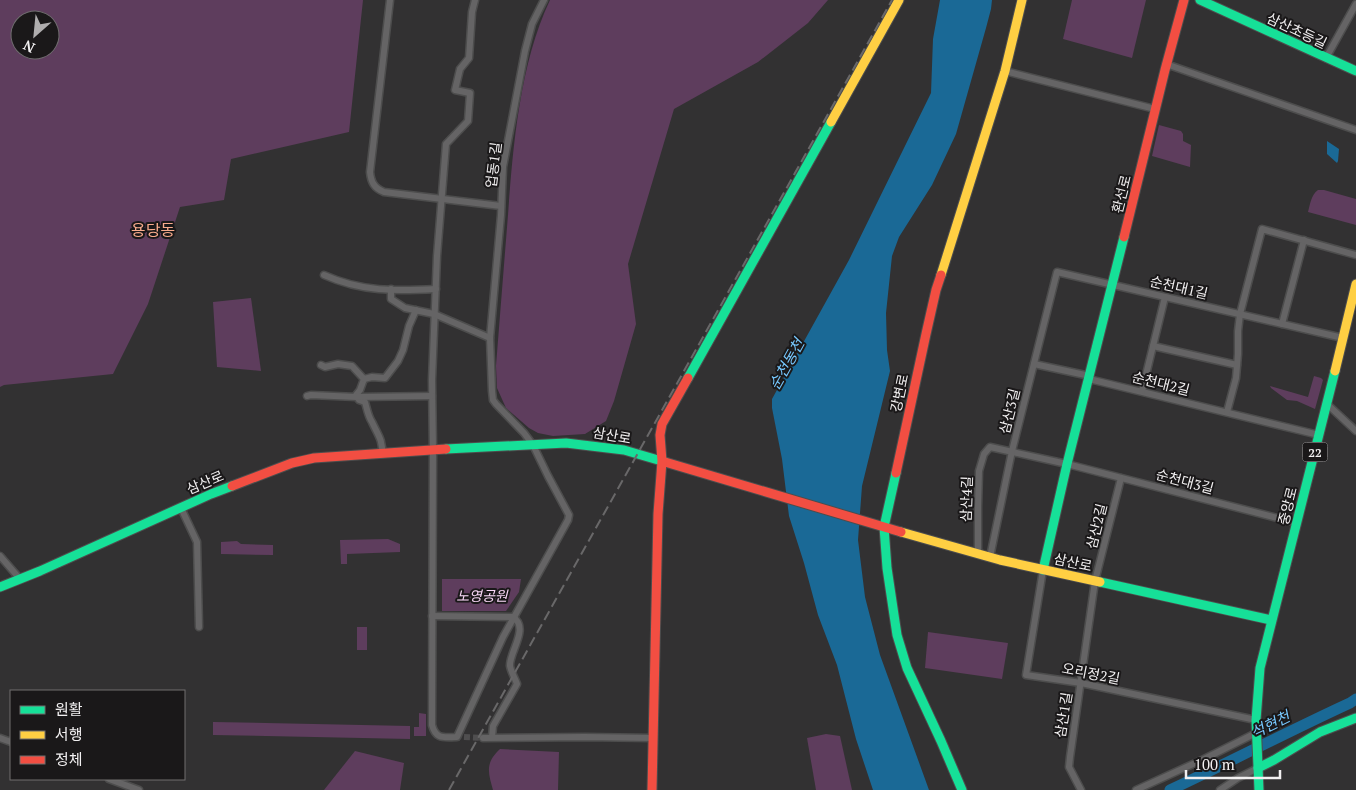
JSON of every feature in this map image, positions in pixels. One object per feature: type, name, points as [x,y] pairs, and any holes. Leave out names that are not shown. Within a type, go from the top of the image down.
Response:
[{"type":"main road","points":[[652,790],[658,514],[662,461],[660,435],[664,419],[899,0]]},
{"type":"main road","name":"강변로","points":[[962,790],[907,668],[897,635],[887,568],[884,527],[936,290],[1005,71],[1022,0]]},
{"type":"main road","name":"환선로","points":[[1042,570],[1166,64],[1184,0]]},
{"type":"main road","name":"삼산초등길","points":[[1200,0],[1356,72]]},
{"type":"main road","name":"중앙로","points":[[1256,734],[1260,668],[1356,284]]},
{"type":"main road","name":"삼산로","points":[[0,587],[211,494],[292,463],[314,458],[557,443],[592,445],[624,450],[978,554],[1042,570],[1271,620]]},
{"type":"main road","points":[[1258,765],[1268,765],[1320,731],[1356,718]]},
{"type":"main road","name":"22","points":[[1256,734],[1259,790]]},
{"type":"street","points":[[390,0],[370,172],[371,180],[377,190],[384,192],[501,206]]},
{"type":"street","points":[[476,0],[472,12],[469,58],[460,69],[455,90],[470,93],[468,121],[446,144],[434,314],[432,396],[432,725],[434,732],[439,736],[461,737],[513,617]]},
{"type":"street","name":"업동1길","points":[[513,617],[568,520],[569,515],[533,445],[493,400],[490,338],[503,167],[525,51],[532,24],[544,0]]},
{"type":"street","points":[[1326,58],[1356,4]]},
{"type":"street","points":[[1166,64],[1356,130]]},
{"type":"street","points":[[1005,71],[1155,109]]},
{"type":"street","points":[[1227,412],[1236,378],[1240,314],[1262,229],[1356,255]]},
{"type":"street","points":[[1282,324],[1304,240]]},
{"type":"street","name":"삼산3길","points":[[990,557],[1012,451],[1057,272],[1112,285]]},
{"type":"street","points":[[324,275],[359,287],[391,290],[436,289]]},
{"type":"street","name":"순천대1길","points":[[1112,285],[1343,338]]},
{"type":"street","points":[[391,290],[391,299],[405,308],[434,314],[490,338]]},
{"type":"street","points":[[1142,391],[1165,297]]},
{"type":"street","points":[[364,379],[372,377],[385,378],[391,371],[404,350],[409,326],[416,310]]},
{"type":"street","points":[[1153,346],[1237,365]]},
{"type":"street","points":[[321,365],[325,367],[338,364],[352,366],[364,379]]},
{"type":"street","points":[[1034,364],[1090,378]]},
{"type":"street","name":"순천대2길","points":[[1090,378],[1319,435]]},
{"type":"street","points":[[357,397],[356,395],[364,379]]},
{"type":"street","points":[[307,396],[432,396]]},
{"type":"street","points":[[357,397],[364,402],[370,421],[380,435],[383,445],[382,454]]},
{"type":"street","points":[[1327,404],[1356,431]]},
{"type":"street","name":"삼산4길","points":[[978,554],[979,471],[984,454],[990,447],[1012,451]]},
{"type":"street","points":[[1012,451],[1067,464]]},
{"type":"street","name":"순천대3길","points":[[1067,464],[1297,523]]},
{"type":"street","name":"삼산2길","points":[[1095,581],[1121,478]]},
{"type":"street","points":[[181,508],[197,542],[199,627]]},
{"type":"street","points":[[0,556],[20,579]]},
{"type":"street","name":"오리정2길","points":[[1042,570],[1026,675],[1081,683],[1256,720]]},
{"type":"street","name":"삼산1길","points":[[1081,790],[1070,767],[1070,757],[1095,581]]},
{"type":"street","points":[[432,616],[513,617],[518,621],[519,633],[510,665],[517,684],[493,726],[492,737]]},
{"type":"street","points":[[1136,790],[1256,734]]},
{"type":"street","points":[[483,738],[653,738]]},
{"type":"street","points":[[1220,790],[1258,765]]},
{"type":"street","points":[[111,780],[139,790]]},
{"type":"green space","points":[[0,0],[363,0],[349,132],[231,159],[224,200],[180,207],[148,304],[113,374],[4,385],[0,387]]},
{"type":"green space","points":[[550,0],[828,0],[808,23],[758,62],[674,109],[628,264],[636,324],[614,401],[606,421],[585,434],[553,436],[538,433],[529,428],[506,408],[497,388],[496,366],[512,161],[520,105],[531,50]]},
{"type":"green space","points":[[1072,0],[1146,0],[1132,58],[1063,39]]},
{"type":"green space","points":[[1159,125],[1181,131],[1183,141],[1191,145],[1190,167],[1152,156]]},
{"type":"green space","points":[[1318,190],[1356,199],[1356,225],[1308,212],[1312,197]]},
{"type":"green space","points":[[251,298],[261,371],[217,367],[213,302]]},
{"type":"green space","points":[[1314,376],[1323,380],[1315,409],[1297,401],[1287,400],[1270,386],[1308,397]]},
{"type":"green space","points":[[388,539],[400,544],[400,552],[347,554],[347,564],[341,564],[340,540]]},
{"type":"green space","points":[[237,541],[241,544],[273,545],[273,555],[221,554],[221,542]]},
{"type":"green space","name":"노영공원","points":[[442,579],[521,579],[519,592],[506,611],[442,611]]},
{"type":"green space","points":[[357,627],[367,627],[367,650],[357,650]]},
{"type":"green space","points":[[928,632],[1008,643],[1002,679],[925,668]]},
{"type":"green space","points":[[419,713],[426,714],[426,736],[414,736],[414,727],[419,727]]},
{"type":"green space","points":[[213,722],[410,726],[410,739],[213,735]]},
{"type":"green space","points":[[826,734],[840,736],[852,790],[816,790],[807,738]]},
{"type":"green space","points":[[500,749],[559,752],[558,790],[493,790],[489,768],[492,759]]},
{"type":"green space","points":[[355,751],[404,763],[400,790],[324,790]]},
{"type":"water","points":[[940,0],[992,0],[956,134],[932,185],[899,237],[892,256],[886,313],[887,350],[890,371],[862,486],[858,540],[865,597],[880,655],[929,790],[873,790],[856,739],[837,665],[818,615],[789,516],[772,399],[849,260],[931,93],[933,39]]},
{"type":"water","points":[[1327,141],[1339,149],[1337,163],[1327,154]]},
{"type":"waterway","name":"석현천","points":[[1170,790],[1356,699]]},
{"type":"tunnel","points":[[464,737],[483,738]]},
{"type":"railway","points":[[449,790],[892,0]]},
{"type":"traffic: fast","points":[[1200,0],[1356,71]]},
{"type":"traffic: fast","points":[[688,378],[831,122]]},
{"type":"traffic: fast","points":[[1043,570],[1067,464],[1124,237]]},
{"type":"traffic: fast","points":[[1259,790],[1256,720],[1260,668],[1335,371]]},
{"type":"traffic: fast","points":[[446,449],[566,443],[624,450],[665,462]]},
{"type":"traffic: fast","points":[[896,473],[884,527],[887,568],[897,635],[907,668],[962,790]]},
{"type":"traffic: fast","points":[[0,587],[232,486]]},
{"type":"traffic: fast","points":[[1100,582],[1271,620]]},
{"type":"traffic: fast","points":[[1258,768],[1320,732],[1356,718]]},
{"type":"traffic: slow","points":[[831,122],[899,0]]},
{"type":"traffic: slow","points":[[941,275],[1005,71],[1022,0]]},
{"type":"traffic: slow","points":[[1335,371],[1356,284]]},
{"type":"traffic: slow","points":[[901,532],[1000,560],[1100,582]]},
{"type":"traffic: jam","points":[[1124,237],[1184,0]]},
{"type":"traffic: jam","points":[[896,473],[926,334],[941,275]]},
{"type":"traffic: jam","points":[[652,790],[658,514],[662,461],[660,435],[662,424],[688,378]]},
{"type":"traffic: jam","points":[[232,486],[292,463],[314,458],[446,449]]},
{"type":"traffic: jam","points":[[665,462],[901,532]]},
{"type":"district","name":"용당동","points":[[153,230]]},
{"type":"water label","name":"순천동천","points":[[786,364]]}]
